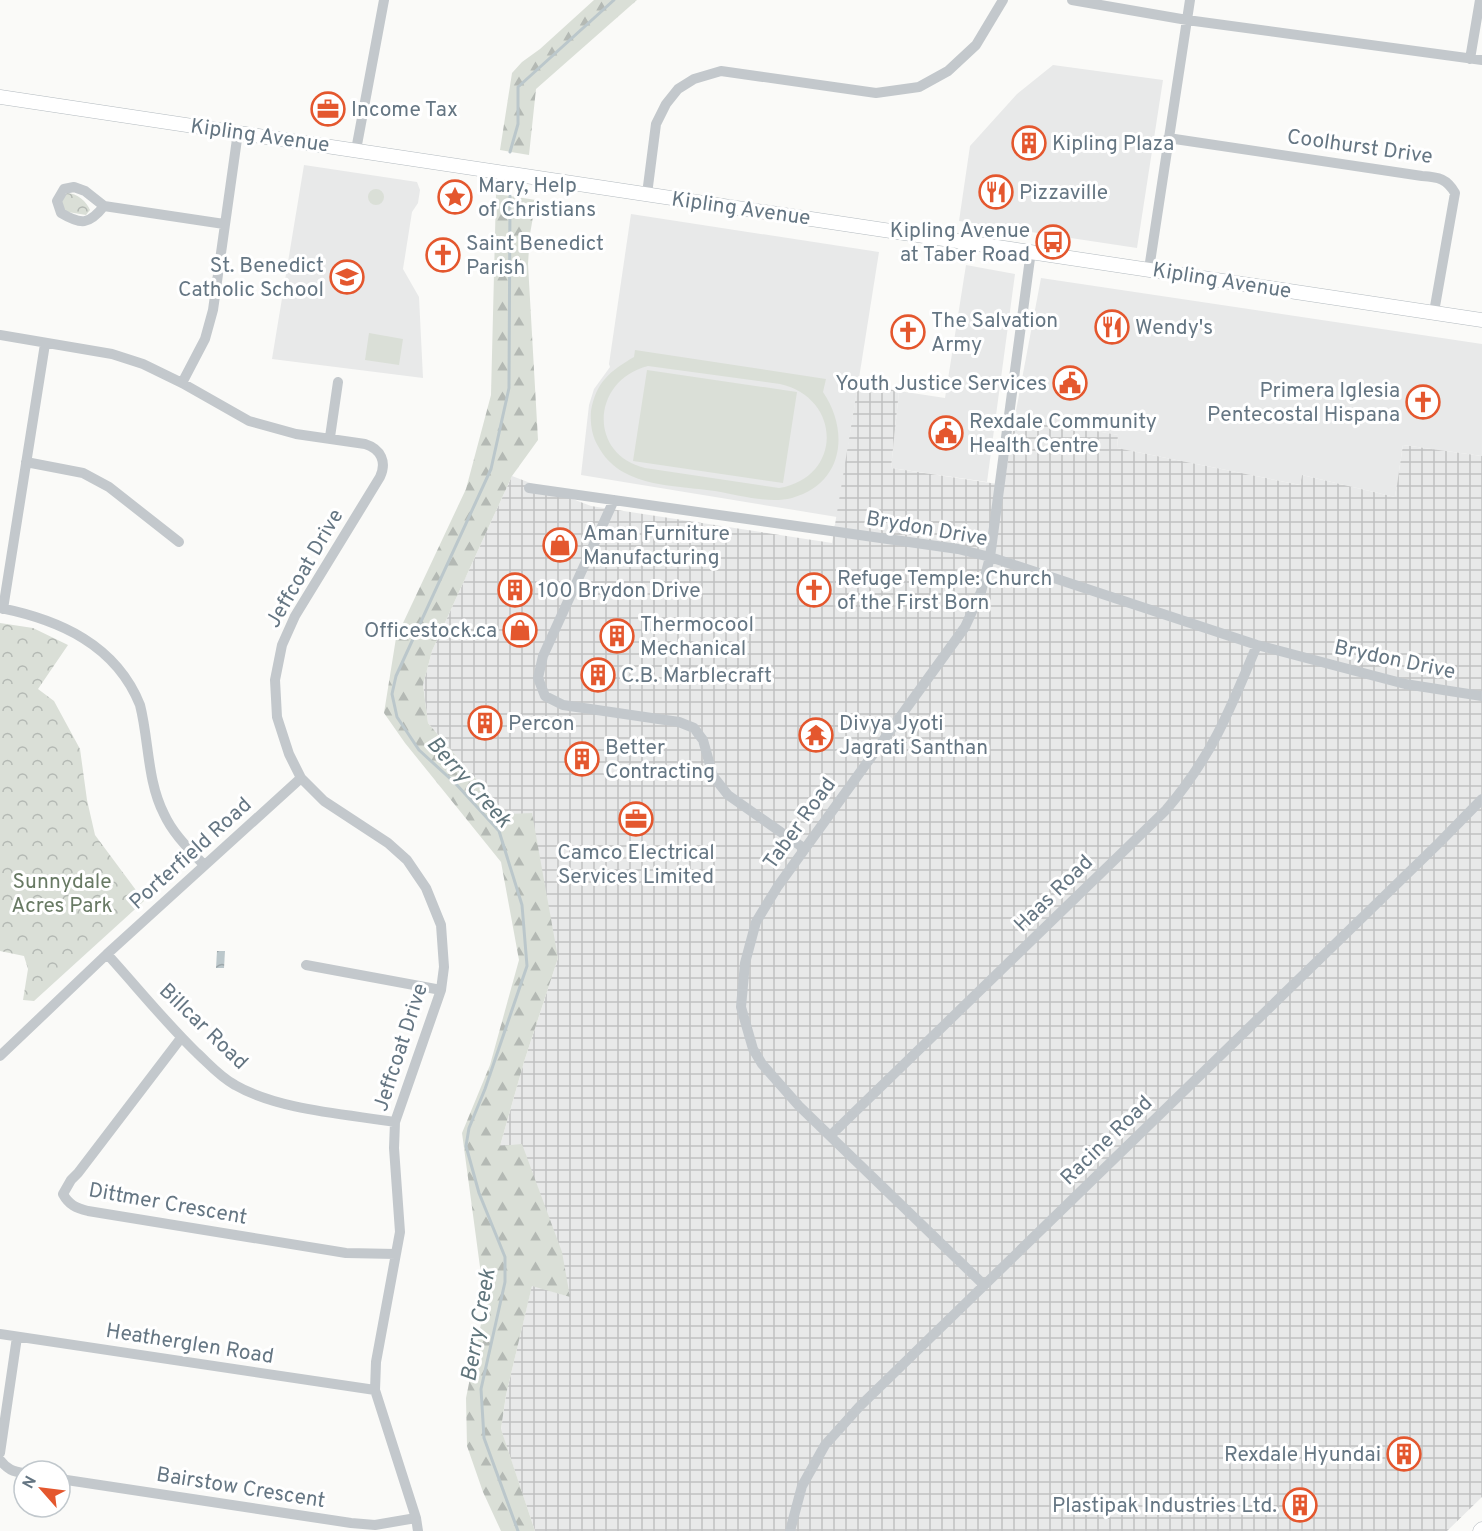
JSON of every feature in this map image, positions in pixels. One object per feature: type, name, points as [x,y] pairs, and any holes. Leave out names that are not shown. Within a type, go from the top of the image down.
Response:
[{"type":"main road","name":"Kipling Avenue","points":[[0,97],[1482,320]]},
{"type":"street","points":[[356,150],[384,0]]},
{"type":"street","points":[[647,194],[656,124],[666,104],[678,89],[694,79],[721,70],[876,93],[918,87],[948,71],[976,45],[1003,0]]},
{"type":"street","points":[[1072,0],[1187,20],[1482,60]]},
{"type":"street","points":[[1149,269],[1190,0]]},
{"type":"street","points":[[1470,59],[1480,0]]},
{"type":"street","points":[[182,383],[205,339],[213,310],[238,132]]},
{"type":"street","name":"Coolhurst Drive","points":[[1168,138],[1445,180],[1455,193],[1434,312]]},
{"type":"street","points":[[104,206],[224,224]]},
{"type":"street","name":"Taber Road","points":[[984,1285],[799,1106],[762,1064],[753,1049],[741,1007],[745,963],[756,922],[778,886],[965,627],[981,592],[990,557],[1031,251]]},
{"type":"street","name":"Jeffcoat Drive","points":[[0,335],[112,354],[142,364],[182,383],[249,421],[296,434],[330,437],[371,446],[381,455],[383,469],[380,477],[285,635],[275,680],[277,717],[284,742],[301,778],[338,812],[388,843],[407,860],[434,904],[441,925],[444,967],[441,990],[395,1122],[394,1148],[400,1221],[376,1362],[375,1390],[416,1518],[418,1531]]},
{"type":"street","points":[[45,344],[1,608],[53,621],[70,629],[115,663],[124,674],[140,705],[157,799],[164,816],[175,833],[204,865]]},
{"type":"street","points":[[330,437],[338,382]]},
{"type":"street","points":[[26,462],[83,473],[109,487],[179,542]]},
{"type":"street","name":"Brydon Drive","points":[[529,488],[958,549],[990,557],[1257,645],[1405,684],[1482,696]]},
{"type":"street","points":[[614,500],[543,656],[538,678],[545,696],[563,705],[679,722],[694,728],[703,740],[713,776],[728,795],[805,849]]},
{"type":"street","name":"Haas Road","points":[[831,1135],[1166,810],[1187,785],[1208,754],[1229,714],[1257,645]]},
{"type":"street","name":"Porterfield Road","points":[[0,1056],[107,954],[301,778]]},
{"type":"street","name":"Racine Road","points":[[790,1531],[802,1486],[825,1445],[860,1407],[1482,799]]},
{"type":"street","name":"Billcar Road","points":[[107,954],[181,1038],[221,1076],[236,1086],[284,1104],[395,1122]]},
{"type":"street","points":[[306,965],[441,990]]},
{"type":"street","name":"Dittmer Crescent","points":[[181,1038],[71,1180],[63,1194],[68,1202],[76,1208],[87,1211],[334,1251],[396,1254]]},
{"type":"street","name":"Heatherglen Road","points":[[0,1334],[375,1390]]},
{"type":"street","points":[[0,1453],[17,1337]]},
{"type":"street","points":[[0,1460],[5,1467],[12,1471]]},
{"type":"street","name":"Bairstow Crescent","points":[[72,1481],[351,1523],[375,1525],[416,1518]]},
{"type":"shaded area","name":"Kipling Plaza","points":[[1053,65],[1163,80],[1137,248],[959,221],[970,146],[1017,94]]},
{"type":"shaded area","name":"St. Benedict Catholic School","points":[[304,165],[417,182],[420,190],[418,203],[412,212],[403,269],[419,297],[423,378],[272,359]]},
{"type":"shaded area","points":[[631,214],[879,252],[837,517],[581,475],[589,405],[594,389],[610,367]]},
{"type":"shaded area","points":[[966,265],[1015,274],[987,482],[891,468],[899,391],[945,398]]},
{"type":"shaded area","points":[[1041,278],[1482,344],[1482,456],[1403,445],[1395,497],[1302,475],[1300,485],[1117,448],[1118,435],[1015,416]]},
{"type":"shaded area","points":[[858,384],[899,391],[891,468],[1004,485],[1015,416],[1118,435],[1117,448],[1300,485],[1302,475],[1395,497],[1403,445],[1482,456],[1482,1497],[1447,1531],[535,1531],[501,1430],[506,1395],[532,1285],[570,1297],[500,1146],[524,1062],[558,958],[506,814],[428,723],[423,685],[432,651],[512,476],[591,506],[832,543]]},
{"type":"green space","points":[[594,0],[637,0],[536,89],[529,155],[500,150],[512,73]]},
{"type":"green space","points":[[376,189],[382,191],[384,197],[382,203],[376,205],[370,203],[368,197],[370,191]]},
{"type":"green space","points":[[67,193],[78,196],[87,204],[90,210],[86,215],[63,209],[61,198]]},
{"type":"green space","points":[[496,194],[536,200],[528,264],[538,440],[512,476],[432,651],[423,685],[428,723],[506,814],[532,813],[558,958],[524,1062],[500,1146],[522,1144],[562,1252],[570,1297],[532,1286],[506,1395],[501,1429],[535,1531],[501,1531],[483,1492],[467,1446],[466,1398],[485,1304],[462,1133],[490,1065],[519,960],[501,862],[405,743],[384,713],[396,638],[466,489],[491,395]]},
{"type":"green space","points":[[369,333],[403,339],[399,365],[365,360]]},
{"type":"green space","points":[[635,350],[826,379],[823,392],[832,407],[839,439],[837,455],[831,469],[822,481],[809,491],[783,500],[754,498],[649,482],[620,470],[608,460],[596,442],[592,429],[591,411],[596,392],[605,378],[634,357]],"holes":[[[648,366],[780,384],[800,392],[815,405],[824,420],[827,437],[824,454],[815,469],[800,481],[779,488],[645,468],[626,460],[613,448],[606,433],[604,417],[607,401],[616,386],[629,374]]]},
{"type":"green space","points":[[647,370],[797,392],[783,483],[633,461]]},
{"type":"green space","name":"Sunnydale Acres Park","points":[[0,623],[33,628],[68,645],[38,689],[54,701],[80,749],[87,800],[95,835],[144,901],[34,1001],[23,1000],[28,969],[24,956],[0,951]]},
{"type":"water","points":[[217,951],[225,951],[224,968],[216,968]]},
{"type":"waterway","name":"Berry Creek","points":[[510,152],[518,124],[518,87],[614,0]]},
{"type":"waterway","name":"Berry Creek","points":[[510,196],[509,388],[491,469],[396,676],[392,694],[397,717],[419,750],[456,784],[499,831],[522,905],[527,966],[485,1089],[469,1128],[466,1146],[479,1193],[505,1257],[505,1282],[481,1389],[484,1438],[518,1531]]},
{"type":"place","name":"Income Tax","points":[[328,109]]},
{"type":"place","name":"Kipling Plaza","points":[[1029,143]]},
{"type":"place","name":"Pizzaville","points":[[996,192]]},
{"type":"place","name":"Mary, Help of Christians","points":[[455,197]]},
{"type":"place","name":"Kipling Avenue at Taber Road","points":[[1053,242]]},
{"type":"place","name":"Saint Benedict Parish","points":[[443,255]]},
{"type":"place","name":"St. Benedict Catholic School","points":[[347,277]]},
{"type":"place","name":"Wendy's","points":[[1112,327]]},
{"type":"place","name":"The Salvation Army","points":[[908,332]]},
{"type":"place","name":"Youth Justice Services","points":[[1070,383]]},
{"type":"place","name":"Primera Iglesia Pentecostal Hispana","points":[[1423,402]]},
{"type":"place","name":"Rexdale Community Health Centre","points":[[946,433]]},
{"type":"place","name":"Aman Furniture Manufacturing","points":[[560,545]]},
{"type":"place","name":"100 Brydon Drive","points":[[515,590]]},
{"type":"place","name":"Refuge Temple: Church of the First Born","points":[[814,590]]},
{"type":"place","name":"Officestock.ca","points":[[520,630]]},
{"type":"place","name":"Thermocool Mechanical","points":[[617,636]]},
{"type":"place","name":"C.B. Marblecraft","points":[[598,675]]},
{"type":"place","name":"Percon","points":[[485,723]]},
{"type":"place","name":"Divya Jyoti Jagrati Santhan","points":[[816,735]]},
{"type":"place","name":"Better Contracting","points":[[582,759]]},
{"type":"place","name":"Camco Electrical Services Limited","points":[[636,819]]},
{"type":"place","name":"Rexdale Hyundai","points":[[1404,1454]]},
{"type":"place","name":"Plastipak Industries Ltd.","points":[[1300,1505]]}]
